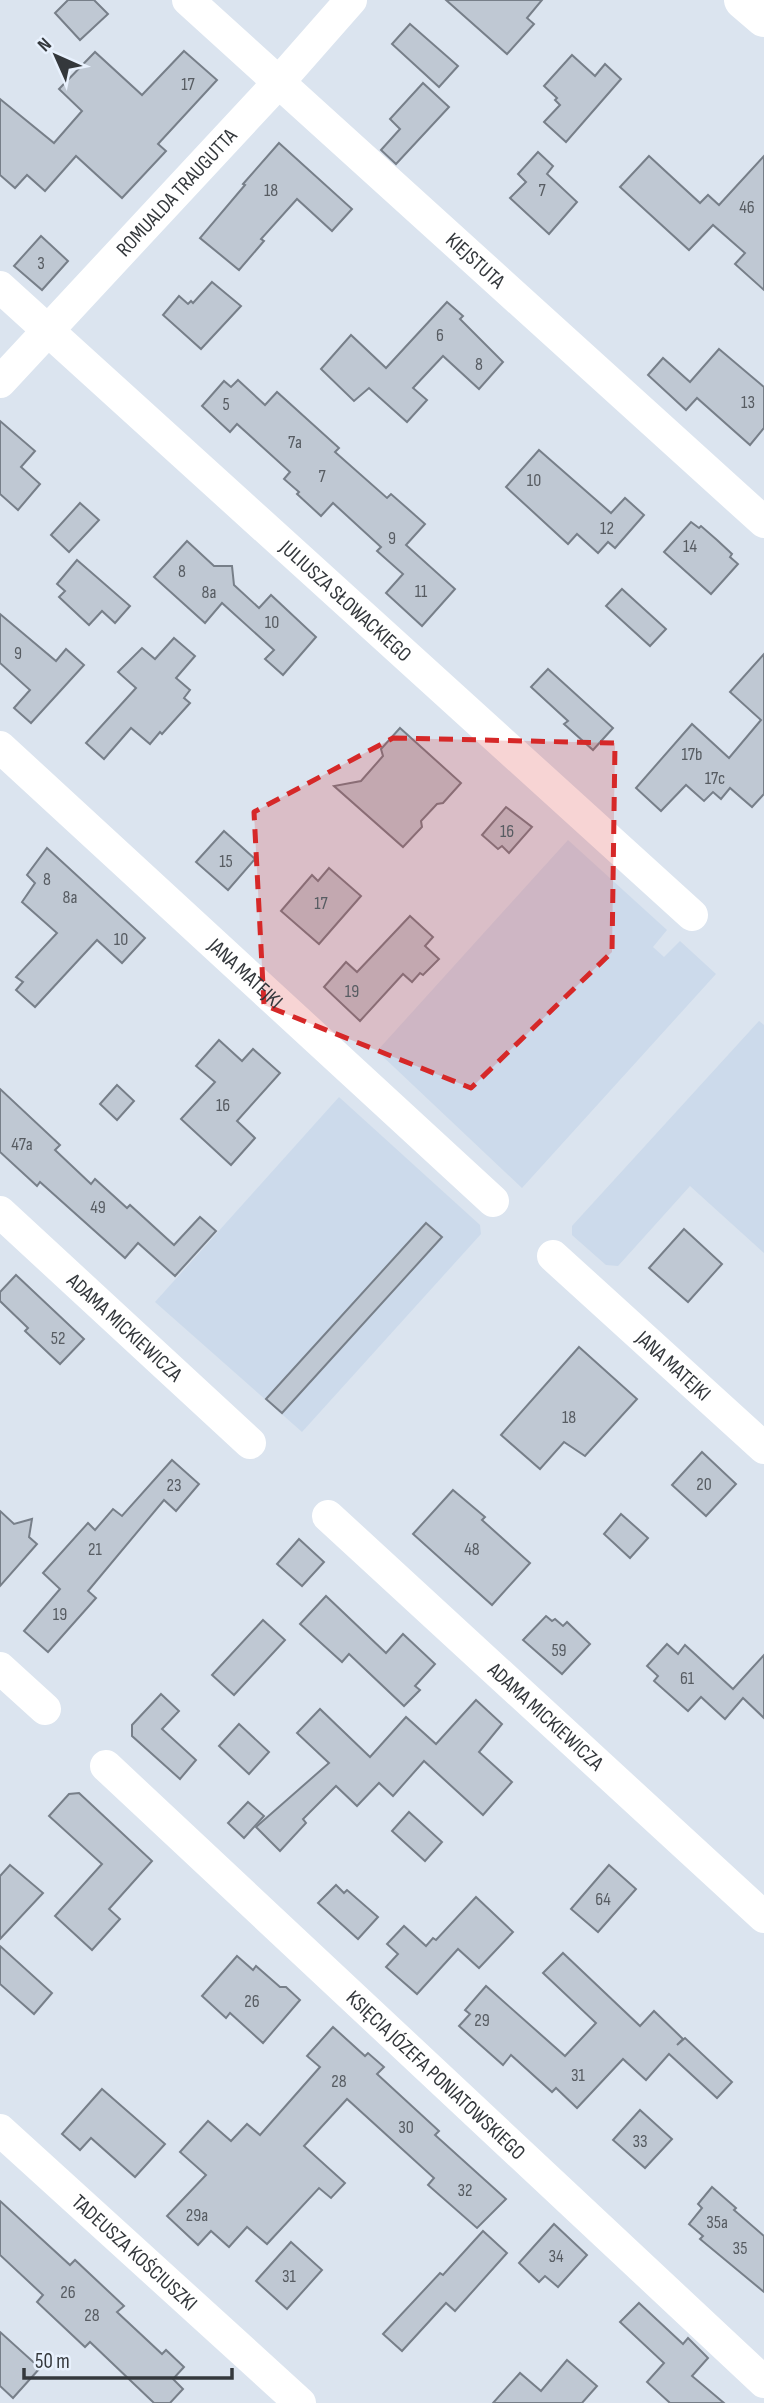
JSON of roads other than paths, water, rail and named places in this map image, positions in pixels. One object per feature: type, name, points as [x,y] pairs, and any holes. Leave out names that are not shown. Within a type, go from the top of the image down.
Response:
[{"type":"street","name":"KIEJSTUTA","points":[[188,0],[764,522]]},
{"type":"street","name":"ROMUALDA TRAUGUTTA","points":[[0,383],[278,83],[351,0]]},
{"type":"street","points":[[743,0],[764,18]]},
{"type":"street","name":"JULIUSZA SŁOWACKIEGO","points":[[0,287],[692,915]]},
{"type":"street","name":"JANA MATEJKI","points":[[0,747],[493,1201]]},
{"type":"street","name":"ADAMA MICKIEWICZA","points":[[0,1212],[250,1443]]},
{"type":"street","name":"JANA MATEJKI","points":[[553,1256],[764,1448]]},
{"type":"street","name":"ADAMA MICKIEWICZA","points":[[328,1516],[764,1917]]},
{"type":"street","points":[[0,1668],[45,1709]]},
{"type":"street","name":"KSIĘCIA JÓZEFA PONIATOWSKIEGO","points":[[106,1766],[764,2382]]},
{"type":"street","name":"TADEUSZA KOŚCIUSZKI","points":[[0,2130],[300,2403]]}]
